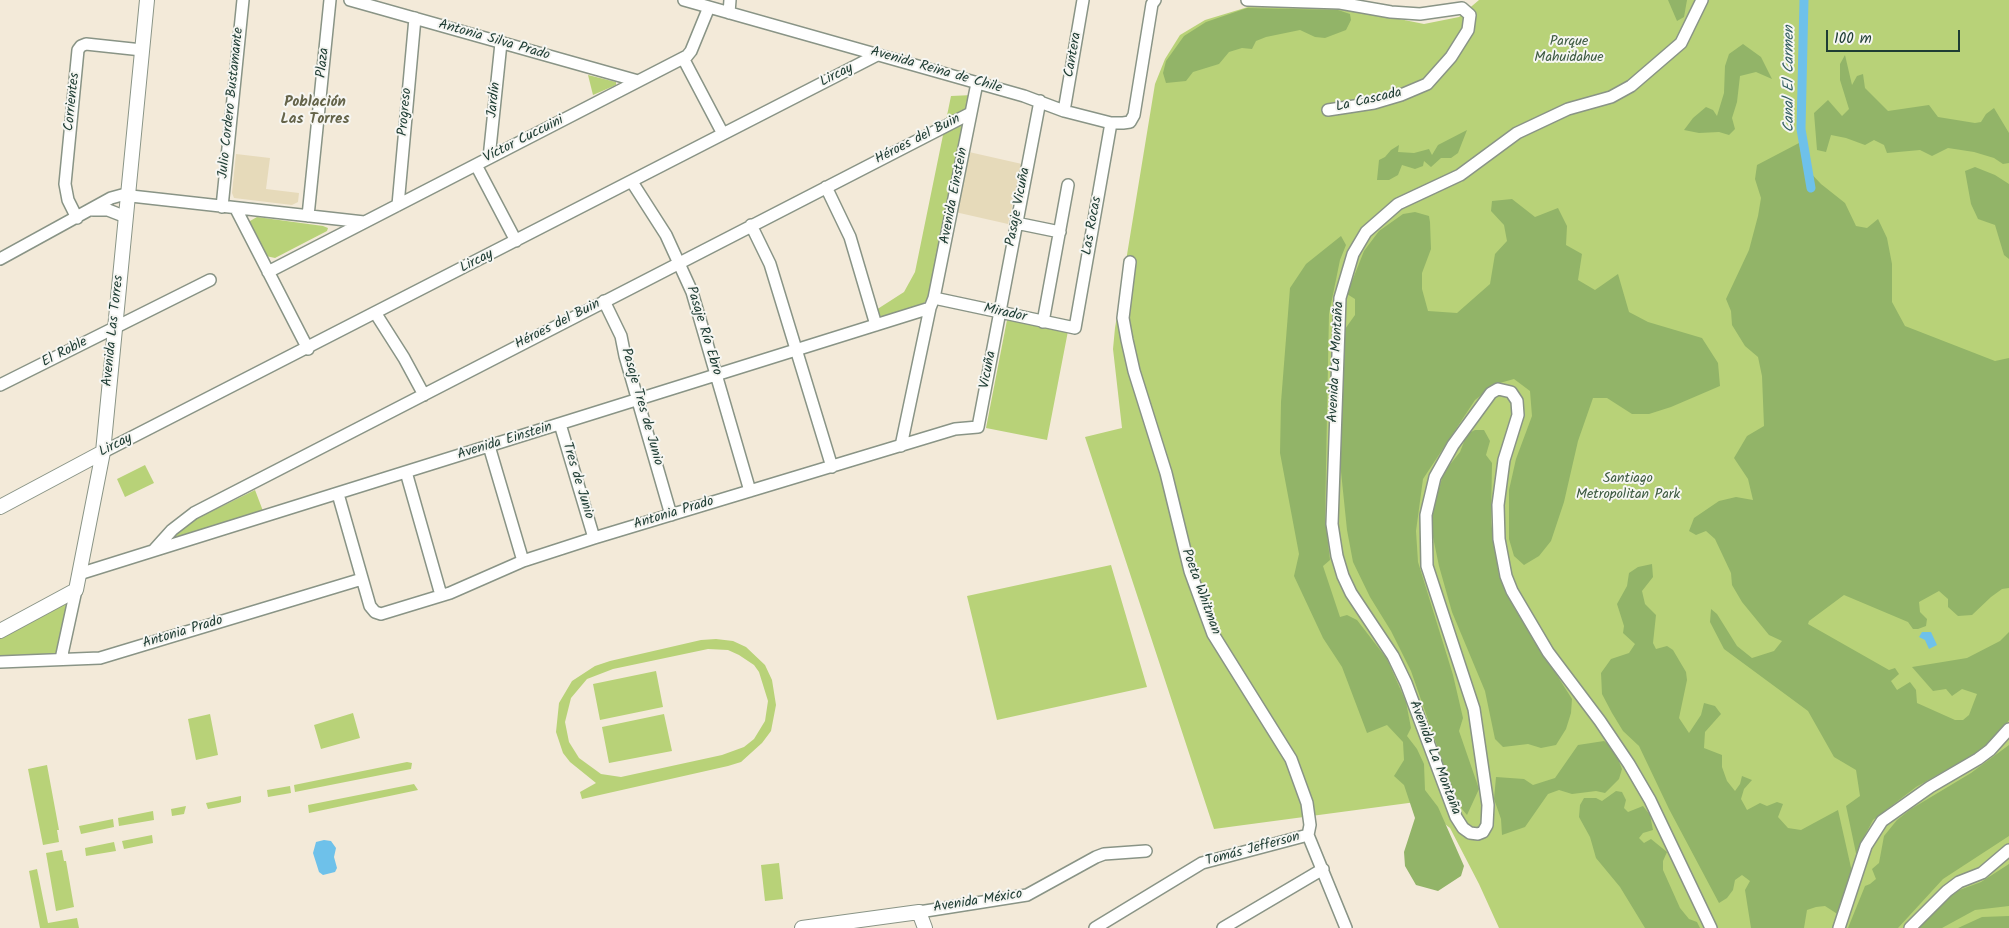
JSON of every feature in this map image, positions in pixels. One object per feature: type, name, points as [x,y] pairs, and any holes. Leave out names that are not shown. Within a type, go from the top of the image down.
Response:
[{"type":"street","name":"Avenida Las Torres","points":[[61,659],[103,452],[147,0]]},
{"type":"street","name":"Julio Cordero Bustamante","points":[[222,207],[243,0]]},
{"type":"street","name":"Plaza","points":[[308,216],[330,0]]},
{"type":"street","name":"Antonia Silva Prado","points":[[350,0],[638,81]]},
{"type":"street","name":"Avenida Reina de Chile","points":[[684,0],[1111,123],[1130,122],[1134,115],[1154,0]]},
{"type":"street","points":[[729,13],[730,0]]},
{"type":"street","name":"Cantera","points":[[1064,111],[1083,0]]},
{"type":"street","name":"La Cascada","points":[[1247,0],[1340,1],[1392,12],[1420,14],[1462,8],[1470,15],[1468,30],[1451,57],[1427,84],[1401,95],[1374,103],[1328,110]]},
{"type":"street","name":"Avenida La Montaña","points":[[1702,0],[1680,43],[1631,86],[1611,97],[1568,109],[1517,133],[1460,175],[1398,204],[1366,232],[1353,254],[1340,298],[1332,524],[1337,556],[1343,576],[1351,593],[1393,656],[1406,683],[1456,816],[1463,828],[1470,833],[1478,834],[1483,832],[1487,825],[1488,805],[1474,709],[1428,566],[1426,514],[1435,477],[1453,445],[1491,393],[1498,389],[1511,392],[1517,401],[1518,414],[1504,460],[1498,505],[1499,539],[1506,576],[1512,591],[1548,652],[1600,721],[1629,764],[1650,800],[1711,928]]},
{"type":"street","points":[[709,7],[691,52],[683,58],[723,134]]},
{"type":"street","name":"Progreso","points":[[398,205],[415,18]]},
{"type":"street","name":"Jardín","points":[[489,158],[501,43]]},
{"type":"street","name":"Corrientes","points":[[78,218],[68,200],[65,184],[78,50],[86,44],[142,50]]},
{"type":"street","name":"Lircay","points":[[0,507],[103,452],[308,349],[877,55]]},
{"type":"street","name":"Víctor Cuccuini","points":[[268,272],[683,58]]},
{"type":"street","name":"Avenida Einstein","points":[[901,446],[977,83]]},
{"type":"street","name":"Pasaje Vicuña","points":[[1000,313],[1040,101]]},
{"type":"street","name":"Héroes del Buin","points":[[154,550],[172,530],[194,513],[971,113]]},
{"type":"street","name":"Las Rocas","points":[[1075,328],[1111,123]]},
{"type":"street","points":[[476,165],[516,241]]},
{"type":"street","name":"Pasaje Río Ebro","points":[[632,182],[659,223],[694,298],[750,491]]},
{"type":"street","points":[[1043,322],[1068,185]]},
{"type":"street","points":[[826,187],[850,237],[876,325]]},
{"type":"street","points":[[0,260],[93,210],[111,198],[128,195],[236,209],[364,222]]},
{"type":"street","points":[[236,209],[308,349]]},
{"type":"street","points":[[93,210],[108,210],[126,217]]},
{"type":"street","points":[[1016,223],[1060,232]]},
{"type":"street","points":[[751,226],[770,264],[832,467]]},
{"type":"street","name":"Poeta Whitman","points":[[1130,262],[1124,318],[1127,340],[1134,371],[1166,473],[1190,571],[1213,634],[1291,759],[1306,803],[1310,825],[1308,836],[1346,928]]},
{"type":"street","name":"El Roble","points":[[0,385],[210,280]]},
{"type":"street","name":"Pasaje Tres de Junio","points":[[604,301],[621,336],[671,515]]},
{"type":"street","name":"Avenida Einstein","points":[[79,574],[876,325],[932,303]]},
{"type":"street","name":"Mirador","points":[[932,303],[1000,313],[1075,328]]},
{"type":"street","name":"Vicuña","points":[[978,427],[1000,313]]},
{"type":"street","points":[[376,314],[424,395]]},
{"type":"street","name":"Tres de Junio","points":[[560,424],[594,538]]},
{"type":"street","name":"Antonia Prado","points":[[0,662],[100,658],[362,579],[371,609],[375,612],[383,613],[441,595],[523,561],[594,538],[954,430],[978,427]]},
{"type":"street","points":[[489,446],[523,561]]},
{"type":"street","name":"Lircay","points":[[76,467],[98,477]]},
{"type":"street","points":[[406,472],[441,595]]},
{"type":"street","points":[[338,494],[362,579]]},
{"type":"street","points":[[0,631],[76,590]]},
{"type":"street","points":[[1839,928],[1866,846],[1882,821],[1930,788],[1978,759],[1990,750],[2009,729]]},
{"type":"street","name":"Tomás Jefferson","points":[[1095,928],[1202,863],[1308,836]]},
{"type":"street","points":[[1910,928],[1947,892],[1960,882],[1982,873],[2009,850]]},
{"type":"street","name":"Avenida México","points":[[802,928],[1027,895],[1104,854],[1146,851]]},
{"type":"street","points":[[1223,928],[1323,869]]},
{"type":"street","points":[[920,912],[925,928]]},
{"type":"shaded area","points":[[969,152],[1022,164],[1008,224],[955,212]]},
{"type":"shaded area","points":[[236,154],[270,158],[266,189],[299,193],[298,202],[292,205],[234,198],[232,193]]},
{"type":"green space","name":"Santiago Metropolitan Park","points":[[1479,0],[2009,0],[2009,928],[1499,928],[1450,828],[1416,802],[1214,829],[1085,437],[1122,428],[1113,349],[1115,328],[1155,84],[1165,59],[1180,35],[1205,20],[1248,7],[1345,8],[1424,24],[1459,17]]},
{"type":"green space","points":[[1668,0],[1687,0],[1684,17],[1677,21]]},
{"type":"green space","points":[[1247,8],[1338,10],[1350,14],[1351,20],[1346,30],[1325,38],[1315,37],[1300,30],[1266,37],[1256,41],[1252,49],[1242,48],[1229,52],[1219,64],[1193,72],[1186,81],[1166,83],[1163,73],[1166,61],[1184,36],[1206,22]]},
{"type":"green space","points":[[1743,44],[1761,57],[1772,79],[1756,72],[1740,76],[1737,102],[1732,118],[1735,129],[1729,135],[1719,132],[1699,133],[1684,130],[1693,118],[1706,107],[1713,110],[1717,116],[1724,93],[1725,66],[1729,54]]},
{"type":"green space","points":[[1845,55],[1852,85],[1857,76],[1863,74],[1865,88],[1888,111],[1929,105],[1938,117],[1975,123],[1981,122],[1986,114],[1994,108],[2009,133],[2009,163],[2003,164],[1994,158],[1974,152],[1948,148],[1932,156],[1920,150],[1887,153],[1884,145],[1874,140],[1865,145],[1831,135],[1826,152],[1817,150],[1814,113],[1828,100],[1842,116],[1849,109],[1840,80],[1840,64]]},
{"type":"green space","points":[[588,75],[616,82],[616,85],[593,95]]},
{"type":"green space","points":[[973,95],[929,298],[923,304],[879,319],[876,310],[904,292],[915,272],[951,96]]},
{"type":"green space","points":[[1467,130],[1458,153],[1451,158],[1441,158],[1431,167],[1424,161],[1423,166],[1415,169],[1402,165],[1398,175],[1389,180],[1377,180],[1379,160],[1399,145],[1398,152],[1414,153],[1429,149],[1432,155],[1438,145]]},
{"type":"green space","points":[[1799,143],[1804,166],[1821,184],[1845,203],[1856,226],[1867,228],[1878,219],[1887,238],[1892,264],[1892,302],[1905,326],[1995,361],[2009,358],[2009,588],[2002,589],[1991,597],[1972,615],[1958,616],[1948,607],[1948,599],[1939,591],[1919,602],[1920,612],[1927,619],[1926,626],[1918,629],[1913,629],[1908,622],[1844,595],[1809,621],[1808,624],[1889,670],[1895,668],[1899,674],[1891,681],[1897,690],[1910,682],[1916,690],[1917,703],[1955,720],[1963,720],[1969,715],[1977,694],[1962,689],[1952,696],[1946,689],[1933,691],[1912,667],[1967,658],[2000,641],[2009,632],[2009,720],[2001,732],[1978,752],[1916,787],[1873,820],[1864,837],[1857,858],[1846,806],[1860,796],[1856,770],[1834,757],[1808,711],[1724,649],[1710,622],[1711,609],[1717,614],[1737,646],[1752,658],[1774,651],[1782,641],[1769,635],[1742,602],[1732,585],[1731,573],[1715,539],[1706,531],[1696,535],[1689,531],[1694,518],[1719,501],[1736,497],[1753,500],[1748,479],[1734,458],[1747,436],[1764,426],[1762,376],[1758,357],[1745,346],[1732,325],[1731,311],[1726,299],[1749,250],[1758,216],[1761,198],[1755,179],[1757,165]]},
{"type":"green space","points":[[1975,167],[1995,175],[2009,184],[2009,259],[2004,255],[1995,225],[1978,219],[1971,204],[1965,171]]},
{"type":"green space","points":[[1512,199],[1535,217],[1558,208],[1567,226],[1566,245],[1582,254],[1578,280],[1595,290],[1618,274],[1629,312],[1648,322],[1702,338],[1718,363],[1720,386],[1671,407],[1649,414],[1632,414],[1607,398],[1593,398],[1578,441],[1564,502],[1551,541],[1539,556],[1524,565],[1514,556],[1509,539],[1509,490],[1516,459],[1532,416],[1530,391],[1514,379],[1496,384],[1475,400],[1423,479],[1416,531],[1418,562],[1453,675],[1463,718],[1459,731],[1479,789],[1467,815],[1457,803],[1411,671],[1353,562],[1347,530],[1340,462],[1345,329],[1355,315],[1355,299],[1347,294],[1364,251],[1379,231],[1403,214],[1415,212],[1429,216],[1430,222],[1431,249],[1422,273],[1422,289],[1428,311],[1457,313],[1490,284],[1495,254],[1507,241],[1504,225],[1491,211],[1492,201]]},
{"type":"green space","points":[[257,217],[328,228],[327,231],[275,258],[266,256],[250,225],[250,221]]},
{"type":"green space","points":[[1341,236],[1346,245],[1340,260],[1329,314],[1325,517],[1330,560],[1323,566],[1340,617],[1347,615],[1357,620],[1387,659],[1406,702],[1411,728],[1407,736],[1417,749],[1424,764],[1425,790],[1438,807],[1464,866],[1461,876],[1438,891],[1416,885],[1405,866],[1404,852],[1415,818],[1404,785],[1394,776],[1404,760],[1403,742],[1387,725],[1367,733],[1342,667],[1323,638],[1294,576],[1299,554],[1280,453],[1281,402],[1290,288],[1306,264]]},
{"type":"green space","points":[[1007,320],[1068,331],[1047,440],[986,428]]},
{"type":"green space","points":[[1475,430],[1484,430],[1490,441],[1486,455],[1492,463],[1491,522],[1499,576],[1515,609],[1572,699],[1571,713],[1566,729],[1556,745],[1541,748],[1528,744],[1503,747],[1495,739],[1485,691],[1452,612],[1439,566],[1433,537],[1433,508],[1444,472],[1460,452],[1467,434]]},
{"type":"green space","points":[[145,465],[154,483],[125,497],[117,479]]},
{"type":"green space","points":[[255,490],[263,511],[171,540],[186,524]]},
{"type":"green space","points":[[1652,564],[1653,577],[1642,591],[1645,604],[1656,615],[1653,643],[1656,649],[1667,646],[1673,650],[1686,672],[1687,680],[1679,718],[1689,733],[1701,715],[1704,703],[1715,706],[1721,714],[1705,732],[1704,748],[1722,755],[1722,767],[1727,781],[1735,791],[1740,784],[1742,776],[1752,780],[1744,789],[1741,799],[1747,810],[1760,803],[1767,806],[1777,802],[1783,804],[1778,817],[1788,828],[1801,830],[1838,810],[1852,872],[1839,915],[1825,906],[1816,907],[1807,910],[1804,928],[1751,928],[1745,890],[1750,881],[1742,875],[1735,880],[1733,890],[1727,898],[1719,903],[1669,809],[1639,746],[1623,731],[1612,713],[1602,694],[1601,673],[1611,659],[1629,653],[1635,644],[1623,633],[1624,626],[1617,604],[1627,586],[1629,573],[1638,567]]},
{"type":"green space","points":[[1111,565],[1147,687],[997,720],[967,596]]},
{"type":"green space","points":[[67,602],[56,654],[0,656],[0,635]]},
{"type":"green space","points":[[701,640],[733,641],[746,647],[765,665],[772,680],[776,705],[771,731],[762,743],[741,762],[582,799],[580,792],[596,783],[570,762],[563,753],[556,732],[559,703],[572,681],[595,666],[610,661]],"holes":[[[708,649],[728,650],[754,665],[759,672],[768,701],[765,721],[754,739],[744,747],[722,755],[621,777],[601,774],[579,758],[569,742],[565,722],[571,698],[587,679],[613,669]]]},
{"type":"green space","points":[[656,671],[663,707],[600,720],[593,684]]},
{"type":"green space","points":[[353,713],[360,738],[321,749],[314,725]]},
{"type":"green space","points":[[210,714],[218,755],[196,760],[188,719]]},
{"type":"green space","points":[[664,714],[672,751],[609,763],[602,727]]},
{"type":"green space","points":[[1604,741],[1614,749],[1622,769],[1619,779],[1605,793],[1596,791],[1572,794],[1559,790],[1548,794],[1525,827],[1502,835],[1501,819],[1494,799],[1496,777],[1524,779],[1533,785],[1555,778],[1578,745]]},
{"type":"green space","points":[[2009,745],[2009,836],[1943,879],[1898,928],[1848,928],[1865,886],[1876,879],[1872,869],[1879,863],[1884,836],[1897,820],[1911,809],[1971,773]]},
{"type":"green space","points":[[407,762],[412,763],[411,769],[295,792],[294,785]]},
{"type":"green space","points":[[47,765],[59,830],[57,830],[59,842],[43,845],[28,769]]},
{"type":"green space","points":[[414,784],[418,790],[309,813],[308,805]]},
{"type":"green space","points":[[290,786],[291,793],[268,797],[267,790]]},
{"type":"green space","points":[[1616,791],[1622,792],[1626,800],[1624,808],[1628,812],[1643,806],[1650,815],[1653,830],[1643,833],[1639,838],[1644,843],[1651,839],[1667,852],[1663,861],[1663,870],[1680,908],[1689,919],[1697,922],[1700,928],[1645,928],[1620,887],[1596,858],[1590,837],[1579,817],[1580,805],[1584,798],[1596,798],[1602,801]]},
{"type":"green space","points":[[241,796],[241,802],[239,803],[208,809],[206,803]]},
{"type":"green space","points":[[186,806],[184,814],[172,816],[171,809]]},
{"type":"green space","points":[[153,811],[154,820],[119,826],[118,818]]},
{"type":"green space","points":[[113,819],[114,827],[81,834],[79,826]]},
{"type":"green space","points":[[152,835],[153,843],[124,849],[122,841]]},
{"type":"green space","points":[[114,842],[116,851],[86,856],[85,848]]},
{"type":"green space","points":[[62,850],[64,861],[66,861],[74,907],[56,911],[46,853]]},
{"type":"green space","points":[[779,863],[783,899],[765,901],[761,865]]},
{"type":"green space","points":[[2009,864],[2009,906],[1975,910],[1942,928],[1917,928],[1954,892],[1981,882]]},
{"type":"green space","points":[[37,869],[48,923],[77,918],[79,928],[40,928],[29,871]]},
{"type":"green space","points":[[2009,916],[2009,928],[1958,928],[1982,917]]},
{"type":"water","points":[[1922,632],[1931,632],[1937,645],[1929,649],[1925,640],[1919,637]]},
{"type":"water","points":[[331,841],[336,848],[334,857],[337,868],[335,872],[323,875],[319,872],[313,853],[316,842]]},
{"type":"waterway","name":"Canal El Carmen","points":[[1804,0],[1801,129],[1811,188]]},
{"type":"district","name":"Población Las Torres","points":[[315,112]]},
{"type":"park label","name":"Parque Mahuidahue","points":[[1569,52]]}]
